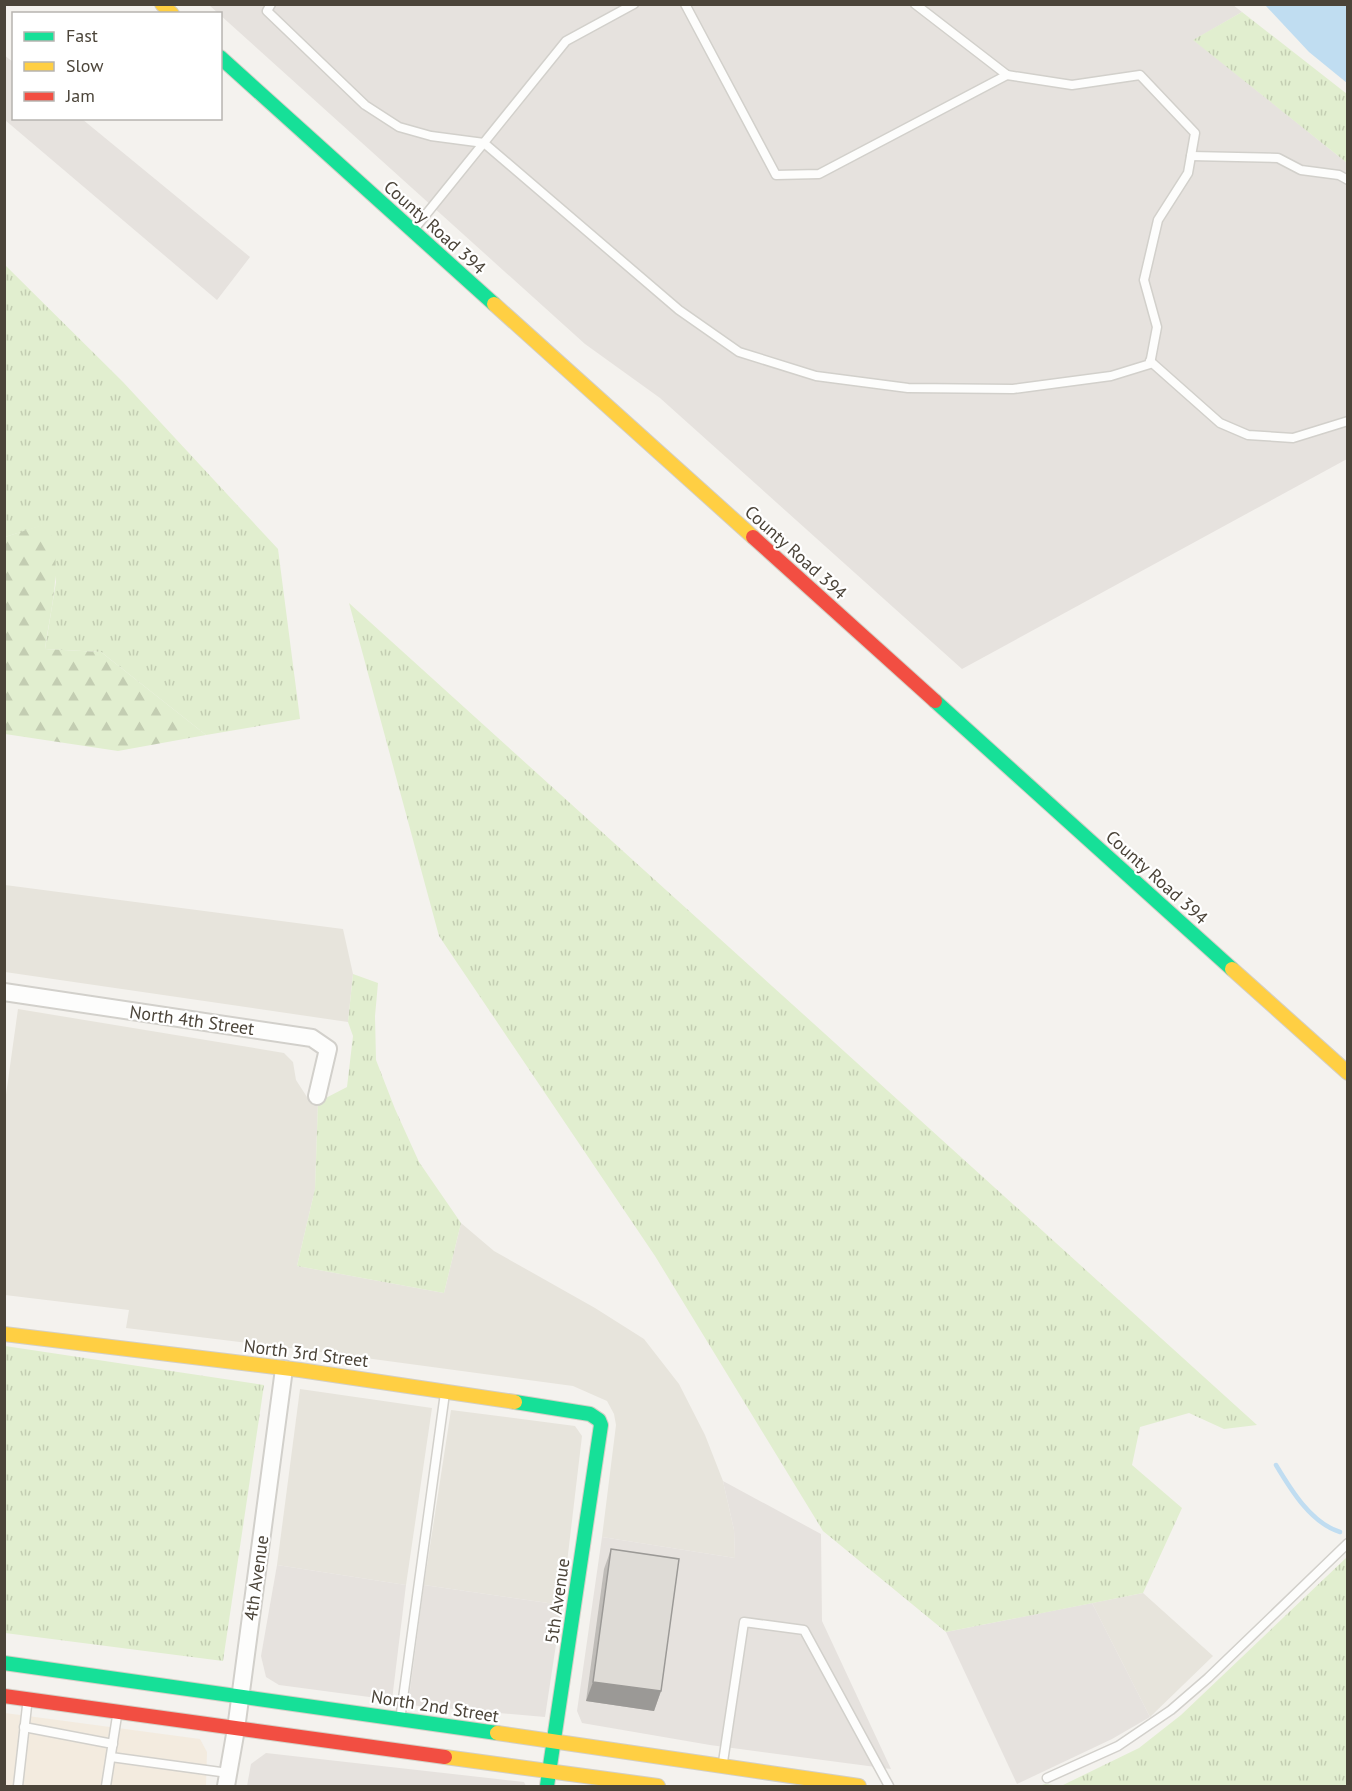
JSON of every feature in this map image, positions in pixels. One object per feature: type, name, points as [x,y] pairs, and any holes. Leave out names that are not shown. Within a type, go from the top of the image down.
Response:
[{"type":"main road","name":"County Road 394","points":[[222,59],[1347,1073]]},
{"type":"main road","name":"North 3rd Street","points":[[4,1334],[445,1390],[590,1414],[599,1420]]},
{"type":"main road","name":"5th Avenue","points":[[547,1786],[601,1425],[599,1420]]},
{"type":"main road","name":"North 2nd Street","points":[[4,1663],[859,1786]]},
{"type":"main road","points":[[4,1696],[658,1786]]},
{"type":"street","name":"North 4th Street","points":[[4,992],[312,1038],[328,1049],[317,1096]]},
{"type":"street","name":"4th Avenue","points":[[227,1780],[236,1729],[284,1369]]},
{"type":"lane","points":[[272,4],[267,11],[373,111],[399,127],[409,130],[431,136],[484,143],[679,310],[739,352],[816,376],[908,388],[1013,389],[1111,376],[1150,364],[1157,327],[1143,280],[1158,220],[1188,173],[1195,133],[1140,75],[1072,85],[1007,75],[915,4]]},
{"type":"lane","points":[[413,231],[566,41],[634,4]]},
{"type":"lane","points":[[685,4],[776,175],[819,174],[1007,75]]},
{"type":"lane","points":[[1191,156],[1278,158],[1301,170],[1339,175],[1347,180]]},
{"type":"lane","points":[[1150,361],[1220,423],[1248,435],[1293,438],[1347,421]]},
{"type":"lane","points":[[400,1719],[445,1390]]},
{"type":"lane","points":[[1047,1778],[1118,1746],[1171,1710],[1208,1678],[1347,1543]]},
{"type":"lane","points":[[722,1767],[744,1622],[804,1630],[889,1786]]},
{"type":"lane","points":[[18,1786],[28,1699]]},
{"type":"lane","points":[[106,1786],[117,1712]]},
{"type":"lane","points":[[24,1727],[112,1744]]},
{"type":"lane","points":[[111,1757],[227,1780]]},
{"type":"shaded area","points":[[209,5],[1233,5],[1242,12],[1194,40],[1347,163],[1347,459],[962,669],[660,398],[585,344],[222,17],[222,12],[217,12]]},
{"type":"shaded area","points":[[4,55],[12,61],[12,120],[83,120],[250,257],[217,300],[5,120]]},
{"type":"shaded area","points":[[5,885],[343,929],[353,974],[348,1022],[5,972]]},
{"type":"shaded area","points":[[18,1009],[284,1053],[293,1062],[296,1080],[307,1097],[318,1102],[315,1189],[297,1266],[444,1293],[461,1223],[494,1251],[595,1308],[644,1339],[679,1384],[705,1435],[723,1481],[734,1530],[735,1558],[602,1537],[616,1425],[614,1414],[607,1401],[573,1386],[126,1328],[129,1310],[5,1295],[4,1109]]},
{"type":"shaded area","points":[[300,1389],[432,1408],[406,1585],[277,1565]]},
{"type":"shaded area","points":[[451,1410],[575,1426],[582,1436],[562,1605],[424,1585]]},
{"type":"shaded area","points":[[723,1481],[821,1534],[822,1621],[891,1769],[710,1745],[582,1723],[577,1711],[602,1537],[735,1558],[734,1530]]},
{"type":"shaded area","points":[[277,1565],[406,1585],[392,1700],[279,1685],[266,1677],[261,1656]]},
{"type":"shaded area","points":[[424,1585],[562,1605],[545,1717],[408,1705]]},
{"type":"shaded area","points":[[1143,1593],[1213,1656],[1150,1717],[1092,1603]]},
{"type":"shaded area","points":[[1092,1603],[1150,1717],[1112,1739],[1017,1784],[946,1632]]},
{"type":"shaded area","points":[[5,1713],[200,1739],[207,1752],[206,1786],[5,1786]]},
{"type":"shaded area","points":[[266,1753],[524,1782],[526,1786],[247,1786],[251,1764]]},
{"type":"green space","points":[[1242,12],[1347,94],[1347,163],[1193,40]]},
{"type":"green space","points":[[4,264],[123,382],[278,549],[300,719],[206,735],[101,652],[45,649],[56,582],[47,524],[5,537]]},
{"type":"green space","points":[[48,523],[53,538],[56,570],[45,649],[101,652],[206,735],[118,751],[5,734],[5,537]]},
{"type":"green space","points":[[349,603],[1257,1425],[1224,1429],[1189,1413],[1140,1427],[1132,1465],[1182,1508],[1143,1593],[946,1632],[823,1531],[655,1256],[439,936]]},
{"type":"green space","points":[[353,974],[378,983],[375,1016],[376,1060],[419,1162],[461,1223],[444,1293],[297,1266],[315,1189],[318,1102],[347,1087],[353,1036],[348,1022]]},
{"type":"green space","points":[[5,1346],[264,1385],[223,1661],[5,1633]]},
{"type":"green space","points":[[1346,1558],[1347,1786],[1061,1786],[1139,1748],[1181,1715]]},
{"type":"water","points":[[1265,5],[1347,5],[1347,83],[1309,52]]},
{"type":"building","points":[[611,1549],[679,1559],[661,1691],[593,1682]]},
{"type":"waterway","points":[[1276,1465],[1295,1495],[1311,1513],[1330,1528],[1340,1532]]},
{"type":"traffic: fast","points":[[222,59],[494,304]]},
{"type":"traffic: fast","points":[[935,701],[1232,969]]},
{"type":"traffic: fast","points":[[515,1402],[590,1414],[599,1420],[601,1425],[547,1786]]},
{"type":"traffic: fast","points":[[4,1663],[497,1733]]},
{"type":"traffic: slow","points":[[162,4],[170,12]]},
{"type":"traffic: slow","points":[[494,304],[753,537]]},
{"type":"traffic: slow","points":[[1232,969],[1348,1073]]},
{"type":"traffic: slow","points":[[4,1334],[300,1370],[515,1402]]},
{"type":"traffic: slow","points":[[497,1733],[859,1786]]},
{"type":"traffic: slow","points":[[445,1757],[658,1786]]},
{"type":"traffic: jam","points":[[753,537],[935,701]]},
{"type":"traffic: jam","points":[[4,1696],[445,1757]]}]
